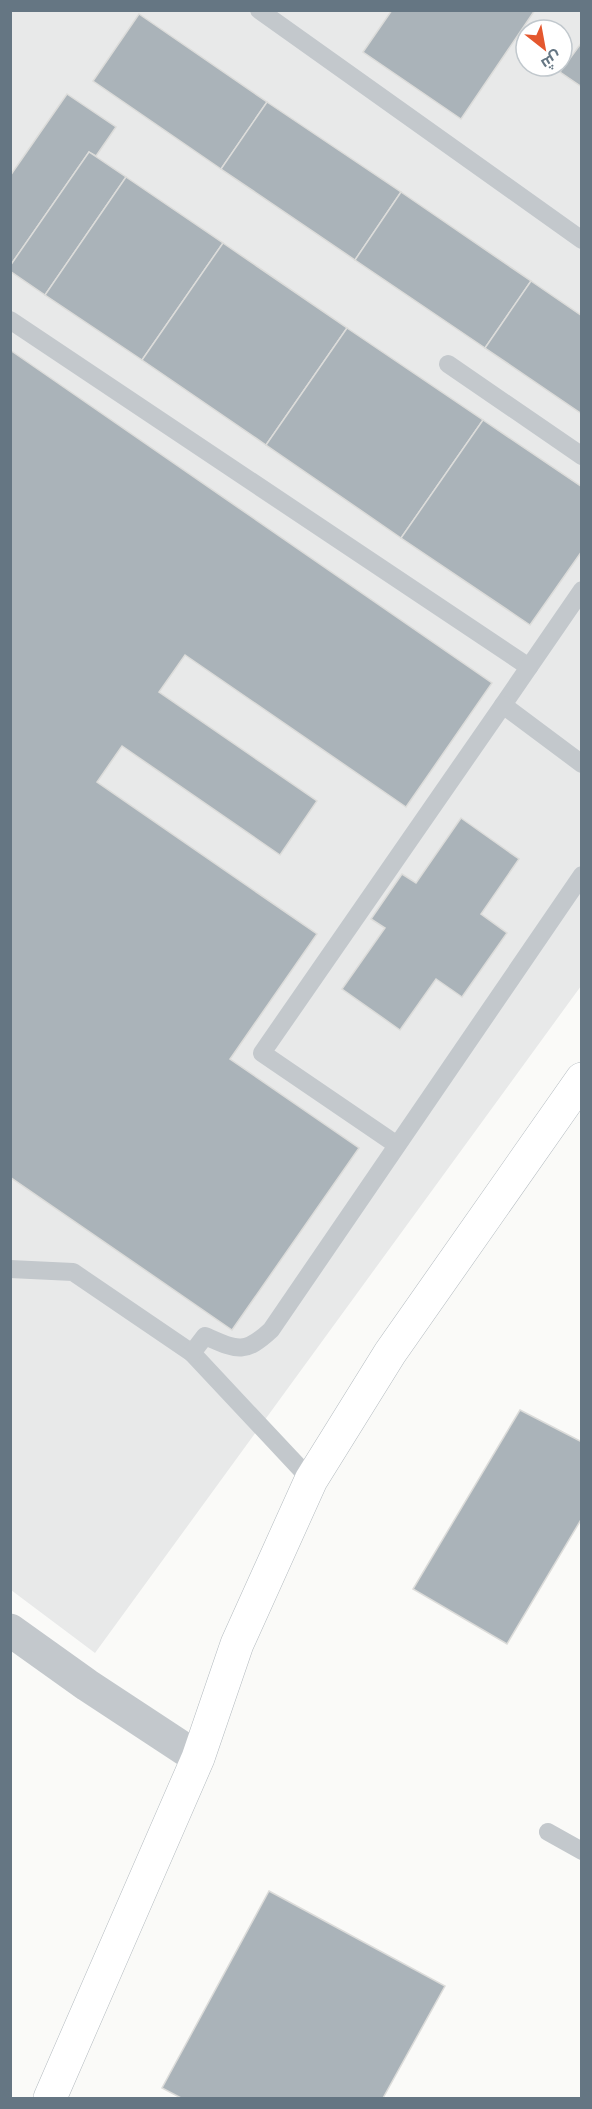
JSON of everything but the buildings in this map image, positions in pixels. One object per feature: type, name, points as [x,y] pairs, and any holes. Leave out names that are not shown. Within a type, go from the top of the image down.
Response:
[{"type":"main road","points":[[50,2098],[198,1758],[237,1644],[311,1480],[390,1353],[582,1079]]},
{"type":"street","points":[[10,1630],[87,1685],[198,1758]]},
{"type":"lane","points":[[259,10],[582,240]]},
{"type":"lane","points":[[10,320],[529,667]]},
{"type":"lane","points":[[448,364],[582,456]]},
{"type":"lane","points":[[398,1145],[262,1053],[582,590]]},
{"type":"lane","points":[[504,705],[582,764]]},
{"type":"lane","points":[[192,1353],[205,1336],[232,1348],[255,1345],[271,1330],[582,874]]},
{"type":"lane","points":[[10,1269],[73,1272],[192,1353],[311,1480]]},
{"type":"lane","points":[[548,1832],[582,1851]]},
{"type":"shaded area","points":[[11,11],[581,11],[581,986],[95,1653],[11,1590]]}]
